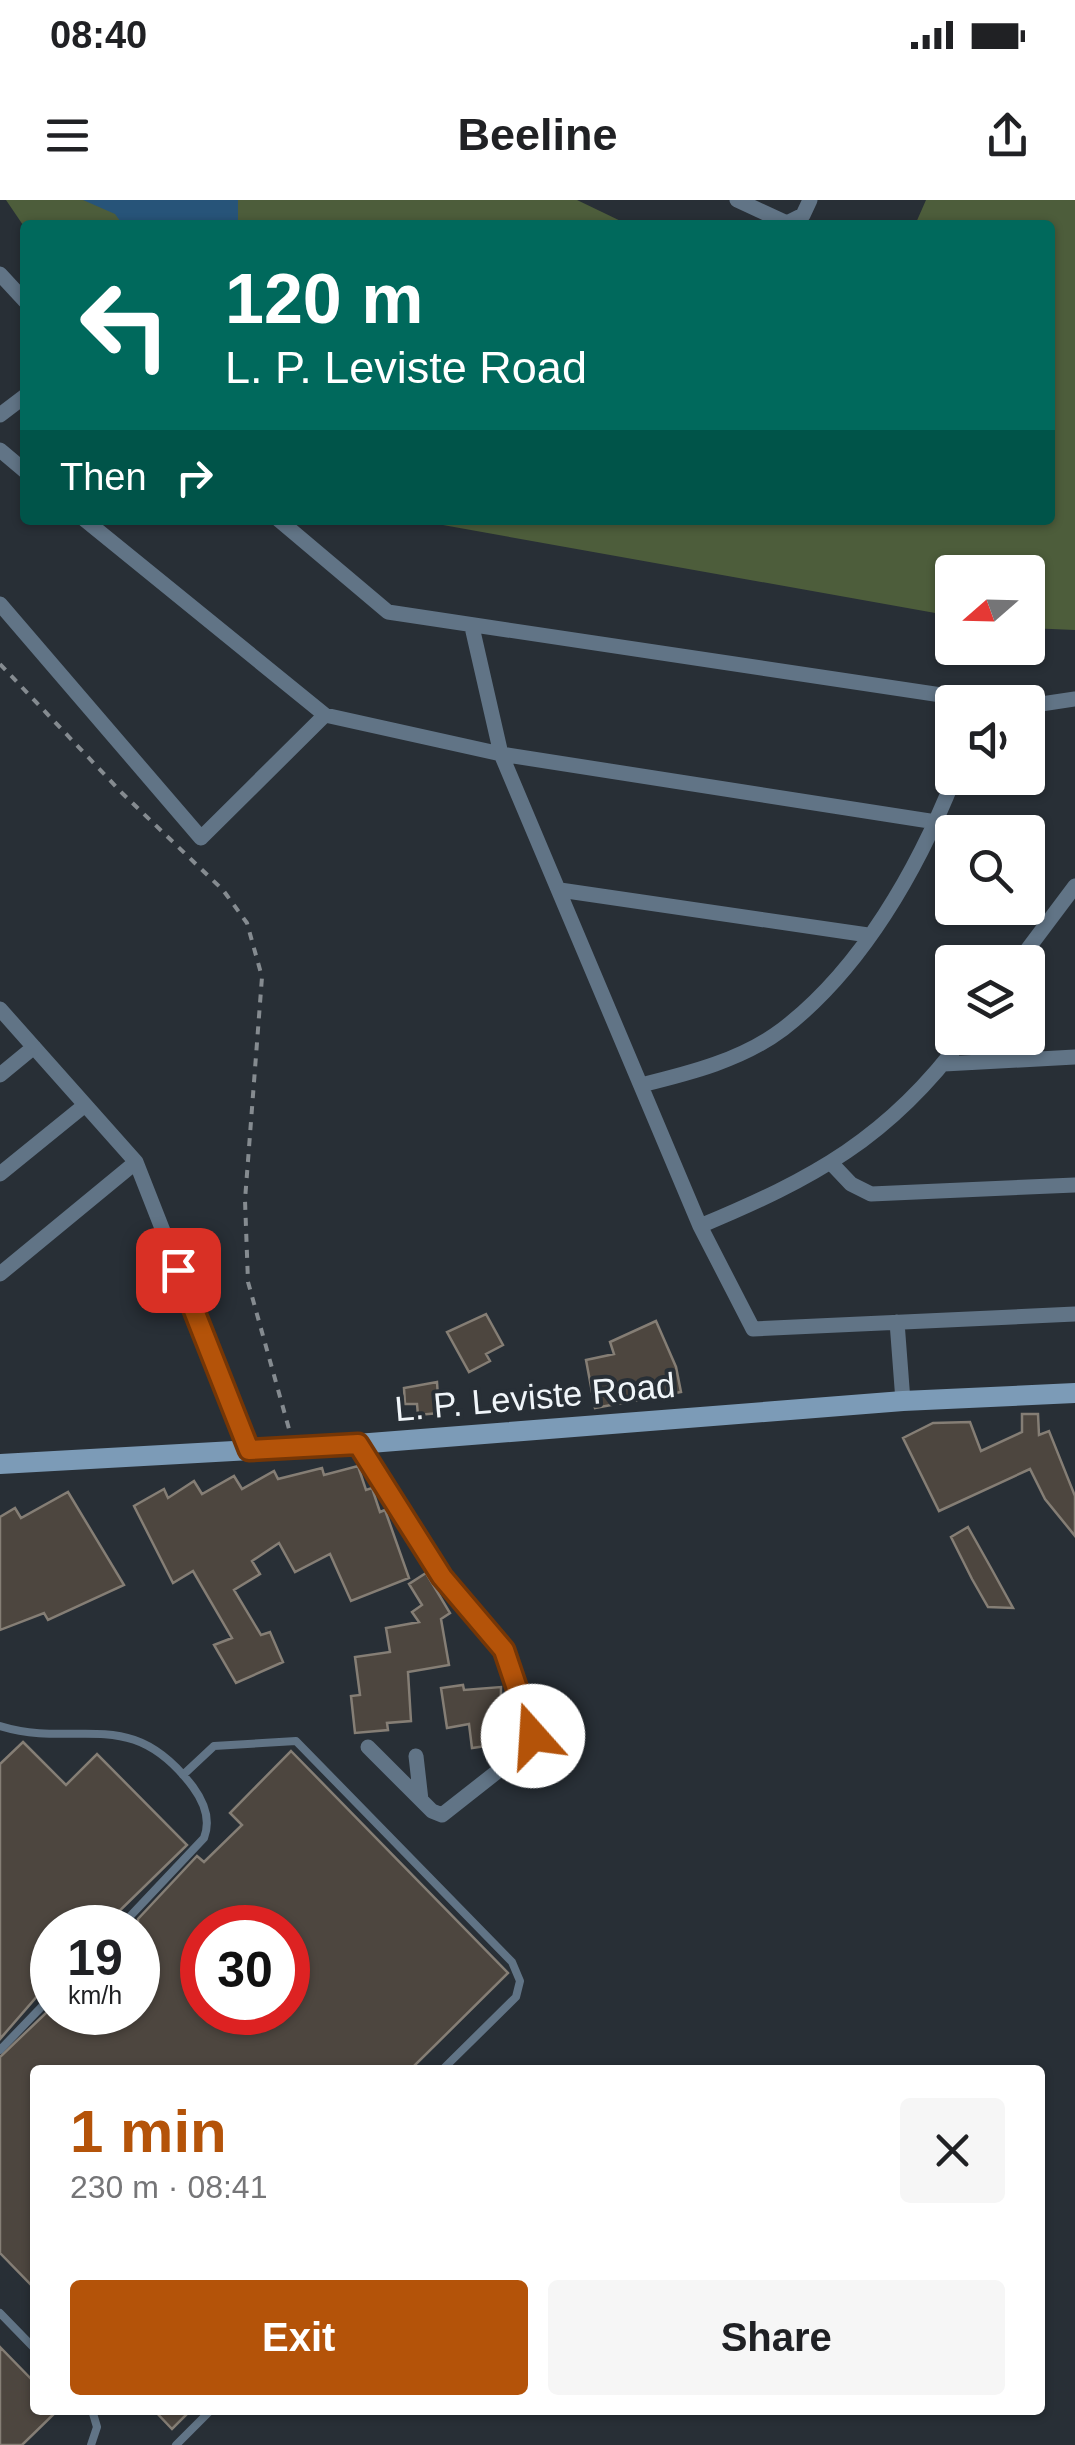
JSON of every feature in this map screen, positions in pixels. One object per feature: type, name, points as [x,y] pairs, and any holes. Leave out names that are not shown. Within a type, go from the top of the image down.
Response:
[{"type":"main road","name":"L. P. Leviste Road","points":[[0,1464],[358,1444],[903,1401],[1075,1393]]},
{"type":"street","points":[[737,200],[780,220]]},
{"type":"street","points":[[793,220],[803,215],[810,200]]},
{"type":"street","points":[[0,274],[20,295]]},
{"type":"street","points":[[0,415],[20,400]]},
{"type":"street","points":[[0,450],[20,467]]},
{"type":"street","points":[[92,525],[325,716],[501,754],[935,822]]},
{"type":"street","points":[[284,525],[388,612],[935,696]]},
{"type":"street","points":[[0,604],[201,838],[325,716]]},
{"type":"street","points":[[472,627],[501,754],[700,1226],[753,1329],[1075,1314]]},
{"type":"street","points":[[1045,703],[1075,698]]},
{"type":"street","points":[[641,1084],[708,1069],[781,1030],[834,981],[905,880],[935,824]]},
{"type":"street","points":[[1031,945],[1075,886]]},
{"type":"street","points":[[560,890],[868,934]]},
{"type":"street","points":[[0,1009],[136,1162],[249,1450]]},
{"type":"street","points":[[0,1075],[34,1047]]},
{"type":"street","points":[[700,1226],[833,1165],[893,1118],[951,1055]]},
{"type":"street","points":[[944,1064],[1075,1057]]},
{"type":"street","points":[[0,1174],[86,1105]]},
{"type":"street","points":[[0,1274],[136,1162]]},
{"type":"street","points":[[833,1165],[851,1184],[871,1194],[1075,1185]]},
{"type":"street","points":[[897,1322],[903,1401]]},
{"type":"street","points":[[358,1444],[442,1577],[504,1650],[533,1728],[530,1744],[451,1812],[436,1814],[368,1747]]},
{"type":"street","points":[[416,1756],[421,1800]]},
{"type":"lane","points":[[0,1726],[130,1737],[183,1775],[205,1808],[207,1830],[198,1848],[142,1905]]},
{"type":"lane","points":[[183,1775],[214,1746],[296,1741],[512,1962],[520,1981],[516,1997],[447,2065]]},
{"type":"lane","points":[[0,2050],[30,2019]]},
{"type":"lane","points":[[0,2313],[30,2344]]},
{"type":"lane","points":[[91,2445],[97,2427],[93,2415]]},
{"type":"lane","points":[[176,2445],[206,2415]]},
{"type":"path","points":[[0,664],[122,793],[223,890],[247,924],[258,951],[262,976],[245,1200],[248,1282],[294,1448]]},
{"type":"green space","points":[[6,200],[577,200],[619,220],[20,220]]},
{"type":"green space","points":[[926,200],[1075,200],[1075,630],[1045,629],[1045,555],[935,555],[935,613],[443,525],[1055,525],[1055,220],[917,220]]},
{"type":"water","points":[[83,200],[238,200],[238,220],[119,220],[115,214]]},
{"type":"building","points":[[486,1314],[503,1345],[486,1354],[490,1361],[469,1372],[447,1332]]},
{"type":"building","points":[[656,1321],[676,1367],[681,1392],[595,1408],[586,1360],[614,1354],[610,1342]]},
{"type":"building","points":[[437,1382],[439,1413],[418,1415],[417,1404],[405,1404],[404,1388]]},
{"type":"building","points":[[1022,1414],[1038,1414],[1039,1435],[1049,1431],[1075,1496],[1075,1536],[1045,1499],[1030,1469],[939,1511],[903,1438],[933,1423],[970,1422],[981,1451],[1022,1432]]},
{"type":"building","points":[[358,1466],[366,1490],[372,1488],[380,1512],[385,1510],[409,1578],[351,1601],[330,1554],[295,1572],[279,1543],[252,1561],[260,1574],[234,1590],[261,1635],[270,1632],[283,1662],[236,1683],[214,1645],[232,1638],[193,1571],[173,1583],[134,1506],[164,1489],[168,1498],[194,1481],[202,1494],[234,1476],[242,1489],[274,1471],[278,1479],[322,1468],[324,1475]]},
{"type":"building","points":[[68,1492],[124,1585],[48,1620],[44,1613],[0,1630],[0,1517],[15,1508],[21,1518]]},
{"type":"building","points":[[968,1527],[1013,1608],[988,1607],[972,1579],[951,1537]]},
{"type":"building","points":[[426,1573],[450,1613],[441,1619],[449,1665],[408,1672],[411,1721],[387,1723],[388,1730],[355,1733],[351,1696],[360,1695],[355,1657],[390,1652],[386,1628],[419,1622],[412,1612],[422,1605],[409,1584]]},
{"type":"building","points":[[463,1685],[464,1690],[501,1687],[500,1744],[472,1748],[469,1724],[447,1728],[441,1688]]},
{"type":"building","points":[[23,1742],[66,1785],[97,1754],[187,1845],[126,1905],[30,1905],[30,2004],[0,2039],[0,1764]]},
{"type":"building","points":[[291,1751],[508,1973],[415,2065],[30,2065],[30,2284],[0,2253],[0,2057],[30,2028],[30,2035],[160,2035],[160,1905],[151,1905],[197,1856],[204,1862],[242,1825],[230,1813]]},
{"type":"building","points":[[0,2347],[30,2378],[30,2415],[53,2415],[22,2445],[0,2445]]},
{"type":"building","points":[[159,2415],[186,2415],[172,2429]]},
{"type":"route","points":[[178,1270],[249,1450],[358,1444],[442,1577],[504,1650],[533,1736]]}]
